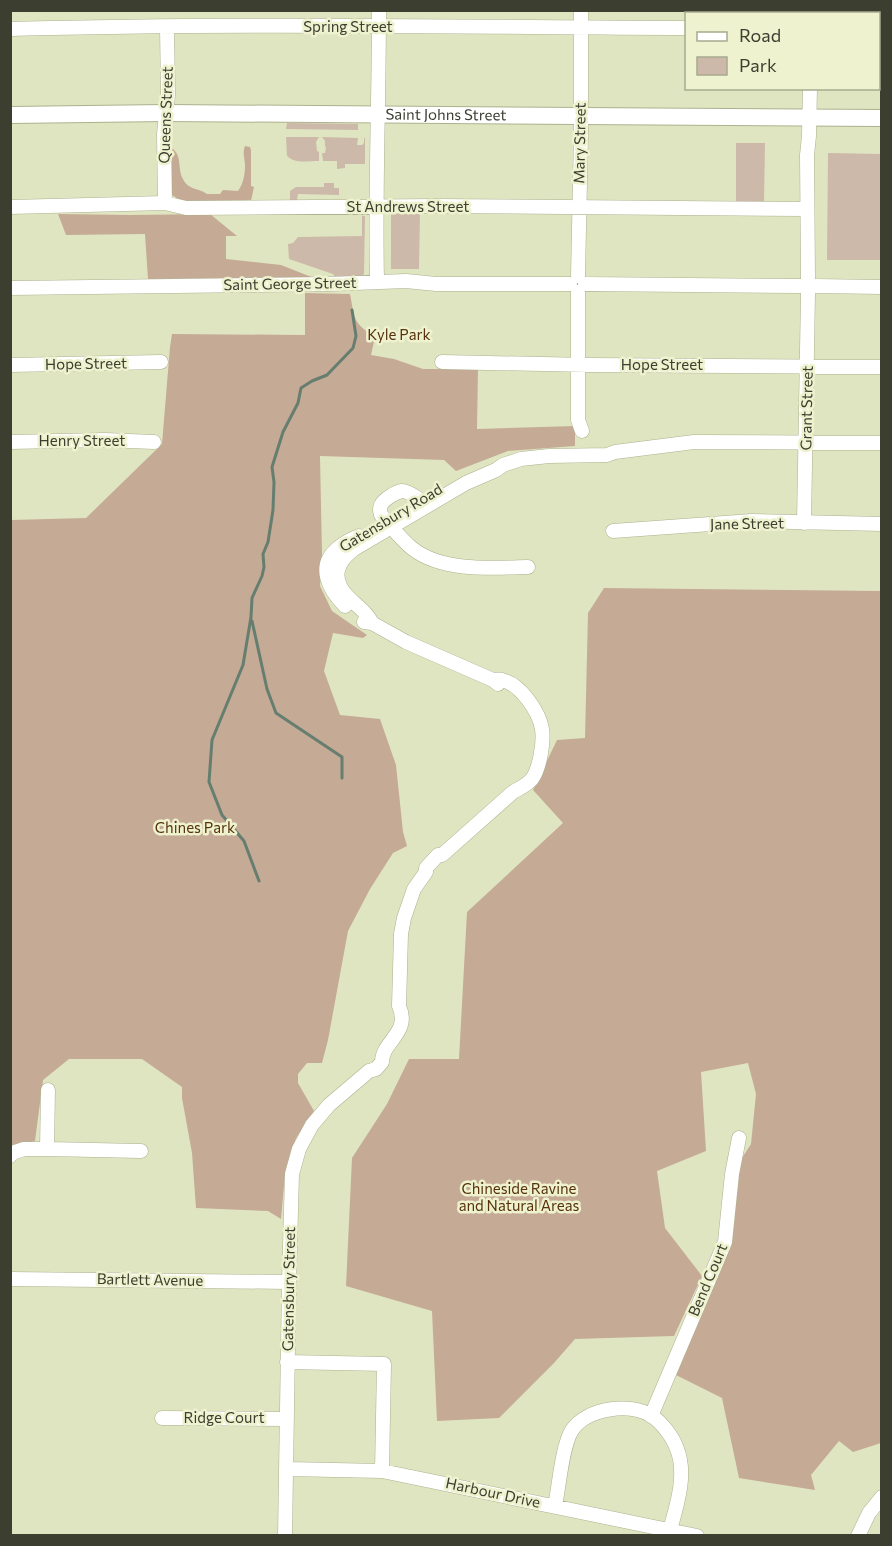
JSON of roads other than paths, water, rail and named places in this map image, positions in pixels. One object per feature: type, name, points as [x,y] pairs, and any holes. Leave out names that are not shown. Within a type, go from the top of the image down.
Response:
[{"type":"main road","name":"Saint Johns Street","points":[[10,116],[166,112],[882,118]]},
{"type":"street","points":[[376,281],[379,10]]},
{"type":"street","name":"Mary Street","points":[[581,10],[578,420],[582,431]]},
{"type":"street","name":"Spring Street","points":[[10,29],[379,26],[685,28]]},
{"type":"street","name":"Queens Street","points":[[165,203],[164,131],[168,95],[167,27]]},
{"type":"street","name":"Grant Street","points":[[804,523],[808,366],[807,155],[810,90]]},
{"type":"street","name":"St Andrews Street","points":[[10,207],[165,203],[186,208],[807,209]]},
{"type":"street","name":"Saint George Street","points":[[10,288],[284,285],[376,281],[436,284],[882,287]]},
{"type":"street","name":"Hope Street","points":[[10,366],[161,362]]},
{"type":"street","name":"Hope Street","points":[[442,362],[882,366]]},
{"type":"street","name":"Henry Street","points":[[10,442],[105,440],[154,442]]},
{"type":"street","name":"Gatensbury Road","points":[[369,1071],[382,1062],[382,1056],[392,1038],[398,1034],[401,1023],[402,1013],[399,1006],[401,934],[414,889],[426,872],[432,870],[442,859],[442,855],[513,792],[525,786],[532,779],[538,768],[542,730],[536,710],[519,689],[503,680],[493,680],[406,642],[372,622],[369,616],[342,591],[338,578],[338,567],[343,558],[389,524],[466,483],[521,459],[607,455],[614,459],[646,455],[667,450],[672,445],[694,442],[806,442]]},
{"type":"street","points":[[806,442],[882,443]]},
{"type":"street","name":"Gatensbury Road","points":[[389,524],[381,515],[381,505],[398,492],[409,493],[420,500],[467,474],[494,464],[503,465]]},
{"type":"street","name":"Jane Street","points":[[613,531],[752,521],[882,524]]},
{"type":"street","points":[[389,524],[414,550],[445,564],[528,567]]},
{"type":"street","name":"Gatensbury Street","points":[[285,1536],[291,1182],[295,1160],[304,1138],[321,1115],[369,1071]]},
{"type":"street","points":[[47,1149],[48,1090]]},
{"type":"street","name":"Bend Court","points":[[651,1416],[725,1242],[732,1174],[739,1138]]},
{"type":"street","points":[[10,1156],[24,1149],[141,1151]]},
{"type":"street","name":"Bartlett Avenue","points":[[10,1279],[288,1282]]},
{"type":"street","points":[[287,1362],[384,1364],[382,1471]]},
{"type":"street","points":[[555,1506],[567,1444],[572,1430],[591,1414],[610,1409],[634,1411],[651,1416],[664,1429],[674,1442],[680,1459],[680,1480],[670,1530]]},
{"type":"street","name":"Ridge Court","points":[[162,1418],[286,1419]]},
{"type":"street","name":"Harbour Drive","points":[[286,1469],[382,1471],[555,1506],[630,1529],[670,1530],[697,1536]]},
{"type":"street","points":[[858,1536],[869,1513],[882,1497]]},
{"type":"waterway","points":[[259,881],[244,841],[222,815],[209,782],[212,740],[243,665],[252,598],[262,576],[263,554],[268,542],[273,510],[272,467],[283,432],[298,403],[301,388],[327,375],[353,348],[356,336],[352,310]]},
{"type":"waterway","points":[[252,621],[267,689],[276,713],[342,757],[342,778]]},
{"type":"park label","name":"Kyle Park","points":[[399,335]]},
{"type":"park label","name":"Chines Park","points":[[195,828]]},
{"type":"park label","name":"Chineside Ravine and Natural Areas","points":[[519,1198]]}]
